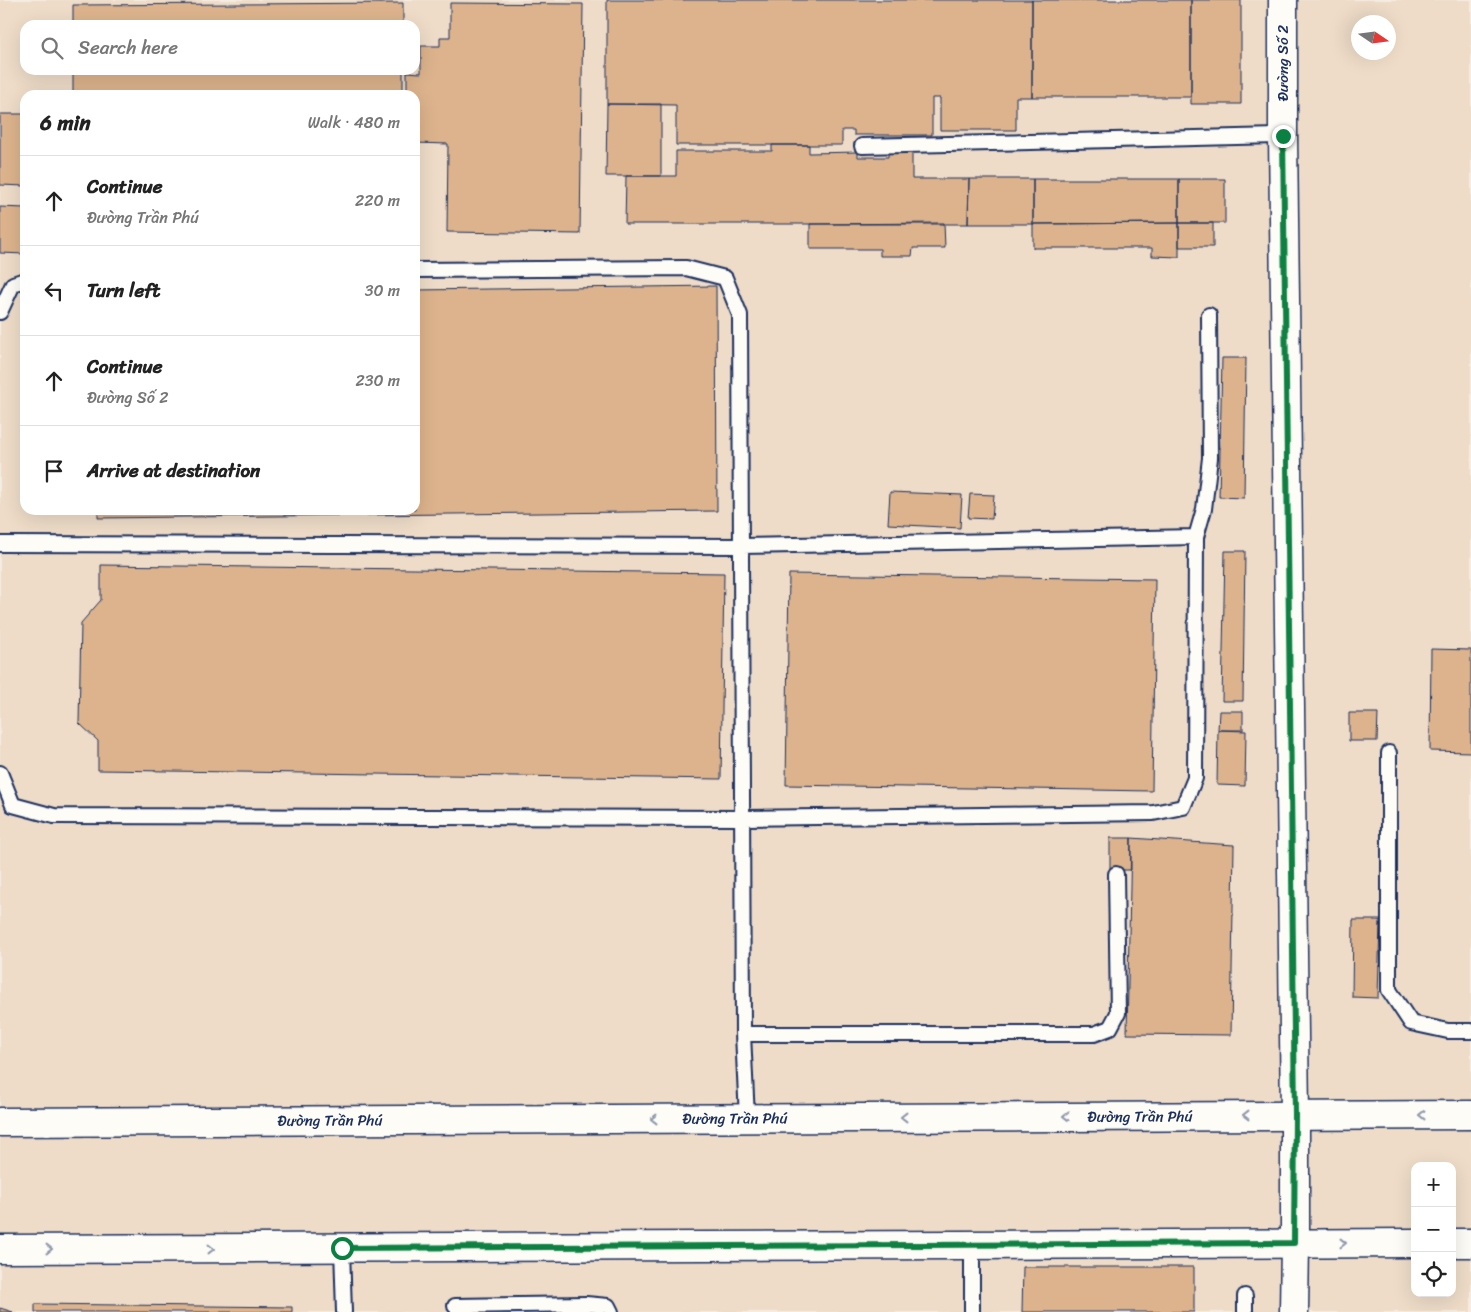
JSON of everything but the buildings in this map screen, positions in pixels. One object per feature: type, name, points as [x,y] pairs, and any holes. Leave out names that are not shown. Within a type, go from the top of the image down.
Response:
[{"type":"main road","name":"Đường Số 2","points":[[1283,0],[1295,1115],[1294,1243]]},
{"type":"main road","name":"Đường Trần Phú","points":[[0,1122],[1471,1115]]},
{"type":"main road","points":[[1294,1243],[1294,1312]]},
{"type":"main road","points":[[0,1250],[1411,1243]]},
{"type":"main road","points":[[1456,1243],[1471,1243]]},
{"type":"lane","points":[[862,146],[1283,136]]},
{"type":"lane","points":[[420,270],[686,268],[725,278],[740,314],[743,1034],[747,1118]]},
{"type":"lane","points":[[0,312],[13,284],[20,282]]},
{"type":"lane","points":[[0,773],[13,805],[54,816],[743,818],[1153,813],[1183,807],[1196,778],[1196,537],[1204,509],[1210,458],[1209,315]]},
{"type":"lane","points":[[0,544],[742,546],[1196,537]]},
{"type":"lane","points":[[1389,753],[1389,990],[1412,1023],[1448,1031],[1471,1031]]},
{"type":"lane","points":[[743,1034],[1094,1034],[1110,1028],[1118,1013],[1116,874]]},
{"type":"lane","points":[[972,1245],[972,1312]]},
{"type":"lane","points":[[342,1248],[344,1312]]},
{"type":"lane","points":[[1245,1296],[1245,1312]]},
{"type":"lane","points":[[455,1306],[586,1304],[608,1306],[611,1312]]},
{"type":"shaded area","points":[[0,0],[1471,0],[1471,1312],[0,1312]]},
{"type":"route","points":[[342,1248],[1294,1243],[1295,1115],[1283,136]]}]
